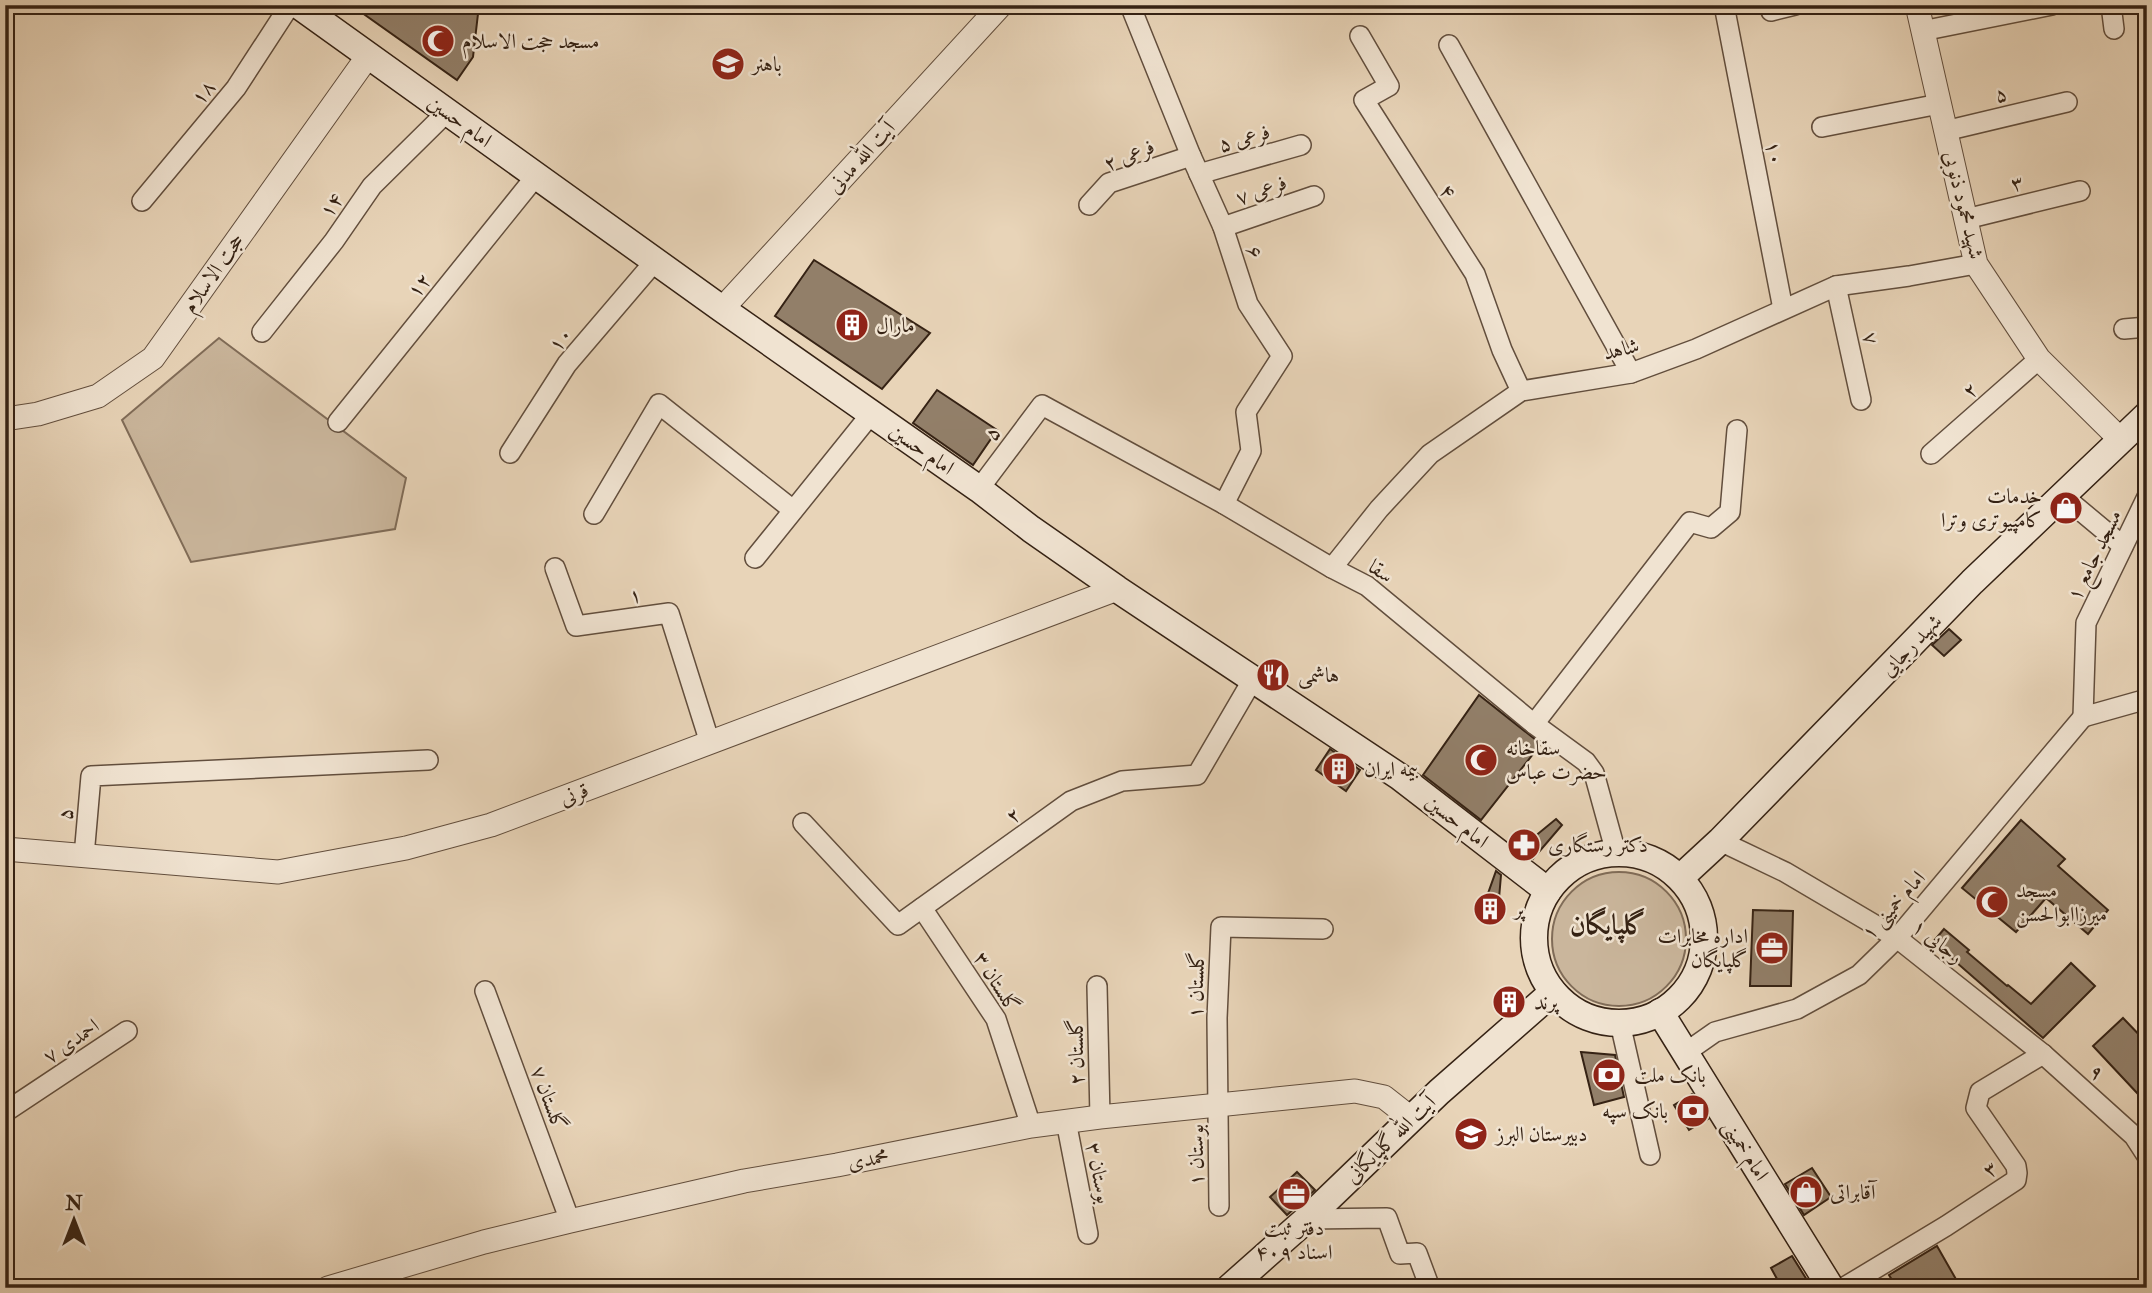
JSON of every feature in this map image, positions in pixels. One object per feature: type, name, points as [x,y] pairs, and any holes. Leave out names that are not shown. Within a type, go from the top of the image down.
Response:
[{"type":"main road","name":"امام حسین","points":[[298,5],[722,309],[979,489],[1031,529],[1117,589],[1437,800],[1548,891]]},
{"type":"main road","name":"شهید رجایی","points":[[1680,878],[1720,841],[1963,592],[2138,426]]},
{"type":"main road","points":[[1616,853],[1639,856],[1661,864],[1680,878],[1692,893],[1704,929],[1703,954],[1695,977],[1680,997],[1660,1012],[1641,1020],[1620,1023],[1595,1019],[1572,1009],[1553,992],[1542,974],[1535,953],[1534,931],[1539,910],[1548,891],[1562,876],[1578,864],[1597,856],[1616,853]]},
{"type":"main road","name":"آیت الله گلپایگانی","points":[[1228,1288],[1307,1219],[1412,1119],[1553,992]]},
{"type":"main road","name":"امام خمینی","points":[[1660,1012],[1786,1205],[1831,1288]]},
{"type":"street","name":"۱۸","points":[[142,201],[236,88],[290,5]]},
{"type":"street","name":"۶","points":[[1130,5],[1223,228],[1248,304],[1282,356],[1246,412],[1251,451],[1224,504]]},
{"type":"street","name":"۱۰","points":[[1724,5],[1783,309]]},
{"type":"street","points":[[1771,11],[1795,5]]},
{"type":"street","name":"شهید محمود ذنوبی","points":[[1917,5],[1976,264],[2039,359],[2138,426]]},
{"type":"street","points":[[1922,31],[2052,5]]},
{"type":"street","points":[[2110,5],[2114,29]]},
{"type":"street","name":"آیت الله مدنی","points":[[722,309],[998,6]]},
{"type":"street","name":"۴","points":[[1360,36],[1389,86],[1364,100],[1475,274],[1502,350],[1521,391]]},
{"type":"street","points":[[1449,45],[1631,373]]},
{"type":"street","name":"حجت الاسلام","points":[[5,419],[38,414],[98,396],[153,358],[368,56]]},
{"type":"street","name":"۵","points":[[1945,131],[2067,102]]},
{"type":"street","points":[[1822,127],[1939,104]]},
{"type":"street","name":"۱۴","points":[[262,332],[334,241],[372,186],[447,112]]},
{"type":"street","name":"فرعی ۵","points":[[1195,165],[1301,145]]},
{"type":"street","name":"فرعی ۲","points":[[1089,205],[1109,183],[1195,165]]},
{"type":"street","name":"۱۲","points":[[338,422],[536,176]]},
{"type":"street","name":"۳","points":[[1966,219],[2080,191]]},
{"type":"street","name":"فرعی ۷","points":[[1223,228],[1314,196]]},
{"type":"street","name":"۱۰","points":[[510,453],[567,364],[655,261]]},
{"type":"street","name":"شاهد","points":[[1332,568],[1378,509],[1430,454],[1521,391],[1631,373],[1696,349],[1836,286],[1976,264]]},
{"type":"street","name":"۷","points":[[1836,286],[1861,400]]},
{"type":"street","points":[[2124,329],[2147,327]]},
{"type":"street","name":"۲","points":[[1931,454],[2039,359]]},
{"type":"street","points":[[594,513],[659,404],[793,510]]},
{"type":"street","name":"۵","points":[[979,489],[1042,405]]},
{"type":"street","name":"سقا","points":[[1042,405],[1367,586],[1534,724],[1586,762],[1594,773],[1616,853]]},
{"type":"street","points":[[755,558],[871,414]]},
{"type":"street","points":[[1534,724],[1690,522],[1711,528],[1730,512],[1737,430]]},
{"type":"street","points":[[2063,496],[2123,545]]},
{"type":"street","name":"مسجد جامع ۱","points":[[2083,717],[2086,623],[2147,497]]},
{"type":"street","name":"۱","points":[[555,568],[576,626],[669,613],[710,743]]},
{"type":"street","name":"قرنی","points":[[5,849],[278,872],[406,848],[491,825],[1117,589]]},
{"type":"street","name":"۲","points":[[803,823],[898,925],[1071,801],[1122,781],[1197,775],[1253,679]]},
{"type":"street","points":[[2083,717],[2147,699]]},
{"type":"street","name":"امام خمینی ۱","points":[[1685,1053],[1715,1032],[1797,1009],[1859,975],[1897,938],[2083,717]]},
{"type":"street","name":"۵","points":[[84,856],[91,776],[428,760]]},
{"type":"street","name":"رجایی ۱","points":[[1720,841],[1785,872],[1897,938],[2043,1054]]},
{"type":"street","name":"گلستان ۳","points":[[922,908],[996,1019],[1031,1126]]},
{"type":"street","name":"گلستان ۱","points":[[1218,1105],[1217,1018],[1221,927],[1323,929]]},
{"type":"street","name":"گلستان ۲","points":[[1097,986],[1100,1117]]},
{"type":"street","name":"گلستان ۷","points":[[485,992],[570,1221]]},
{"type":"street","points":[[1620,1023],[1650,1155]]},
{"type":"street","name":"احمدی ۷","points":[[5,1112],[127,1031]]},
{"type":"street","name":"۳","points":[[1843,1288],[2015,1180],[2016,1166],[1976,1108],[1977,1100],[1980,1092],[2043,1054]]},
{"type":"street","name":"۹","points":[[2043,1054],[2134,1136],[2147,1156]]},
{"type":"street","name":"محمدی","points":[[328,1288],[474,1245],[570,1221],[744,1181],[1031,1126],[1355,1091],[1384,1097],[1412,1119]]},
{"type":"street","name":"بوستان ۱","points":[[1218,1105],[1219,1206]]},
{"type":"street","name":"بوستان ۳","points":[[1066,1121],[1088,1234]]},
{"type":"street","points":[[1307,1219],[1387,1218],[1400,1254],[1417,1253],[1430,1288]]},
{"type":"shaded area","points":[[219,338],[406,478],[395,529],[191,562],[122,420]]},
{"type":"shaded area","points":[[1619,872],[1645,877],[1666,892],[1681,913],[1686,939],[1681,965],[1666,986],[1645,1001],[1619,1006],[1593,1001],[1572,986],[1557,965],[1552,939],[1557,913],[1572,892],[1593,877]]},
{"type":"building","name":"مسجد حجت الاسلام","points":[[351,5],[479,5],[473,57],[457,80]]},
{"type":"building","name":"مارال","points":[[814,260],[930,333],[882,389],[775,316]]},
{"type":"building","points":[[937,390],[997,430],[973,465],[913,423]]},
{"type":"building","points":[[1949,629],[1961,640],[1944,656],[1932,645]]},
{"type":"building","name":"سقاخانه حضرت عباس","points":[[1479,695],[1541,744],[1481,820],[1423,775]]},
{"type":"building","name":"بیمه ایران","points":[[1330,749],[1360,770],[1346,791],[1316,770]]},
{"type":"building","points":[[1556,819],[1562,825],[1533,859],[1516,846],[1523,838],[1528,842]]},
{"type":"building","points":[[2021,820],[2065,859],[2058,866],[2108,910],[2088,934],[2046,898],[2016,932],[1962,888]]},
{"type":"building","points":[[1496,871],[1501,875],[1497,922],[1480,916]]},
{"type":"building","name":"اداره مخابرات گلپایگان","points":[[1753,910],[1793,911],[1791,986],[1750,986]]},
{"type":"building","points":[[1944,929],[1969,950],[1967,952],[2031,1004],[2071,963],[2095,986],[2043,1038],[1933,942]]},
{"type":"building","name":"پرند","points":[[1510,990],[1521,1000],[1506,1012],[1497,1003]]},
{"type":"building","points":[[2123,1018],[2147,1043],[2147,1086],[2138,1094],[2093,1046]]},
{"type":"building","name":"بانک ملت","points":[[1581,1052],[1615,1055],[1624,1097],[1594,1105]]},
{"type":"building","name":"بانک سپه","points":[[1692,1094],[1708,1119],[1689,1130],[1674,1105]]},
{"type":"building","name":"آقابراتی","points":[[1812,1168],[1831,1197],[1804,1215],[1785,1184]]},
{"type":"building","name":"دفتر ثبت اسناد ۴۰۹","points":[[1297,1172],[1315,1190],[1287,1215],[1270,1197]]},
{"type":"building","points":[[1937,1246],[1961,1288],[1897,1288],[1889,1275]]},
{"type":"building","points":[[1792,1256],[1812,1288],[1782,1288],[1771,1268]]},
{"type":"place","name":"مسجد حجت الاسلام","points":[[438,41]]},
{"type":"place","name":"باهنر","points":[[728,64]]},
{"type":"place","name":"مارال","points":[[852,325]]},
{"type":"place","name":"خدمات کامپیوتری وترا","points":[[2066,508]]},
{"type":"place","name":"هاشمی","points":[[1273,675]]},
{"type":"place","name":"سقاخانه حضرت عباس","points":[[1481,760]]},
{"type":"place","name":"بیمه ایران","points":[[1339,769]]},
{"type":"place","name":"دکتر رستگاری","points":[[1524,845]]},
{"type":"place","name":"مسجد میرزاابوالحسن","points":[[1992,902]]},
{"type":"place","name":"پر","points":[[1490,909]]},
{"type":"place","name":"اداره مخابرات گلپایگان","points":[[1772,948]]},
{"type":"place","name":"پرند","points":[[1509,1002]]},
{"type":"place","name":"بانک ملت","points":[[1609,1075]]},
{"type":"place","name":"بانک سپه","points":[[1693,1111]]},
{"type":"place","name":"دبیرستان البرز","points":[[1471,1134]]},
{"type":"place","name":"آقابراتی","points":[[1806,1192]]},
{"type":"place","name":"دفتر ثبت اسناد ۴۰۹","points":[[1294,1194]]},
{"type":"district","name":"گلپایگان","points":[[1608,924]]}]
